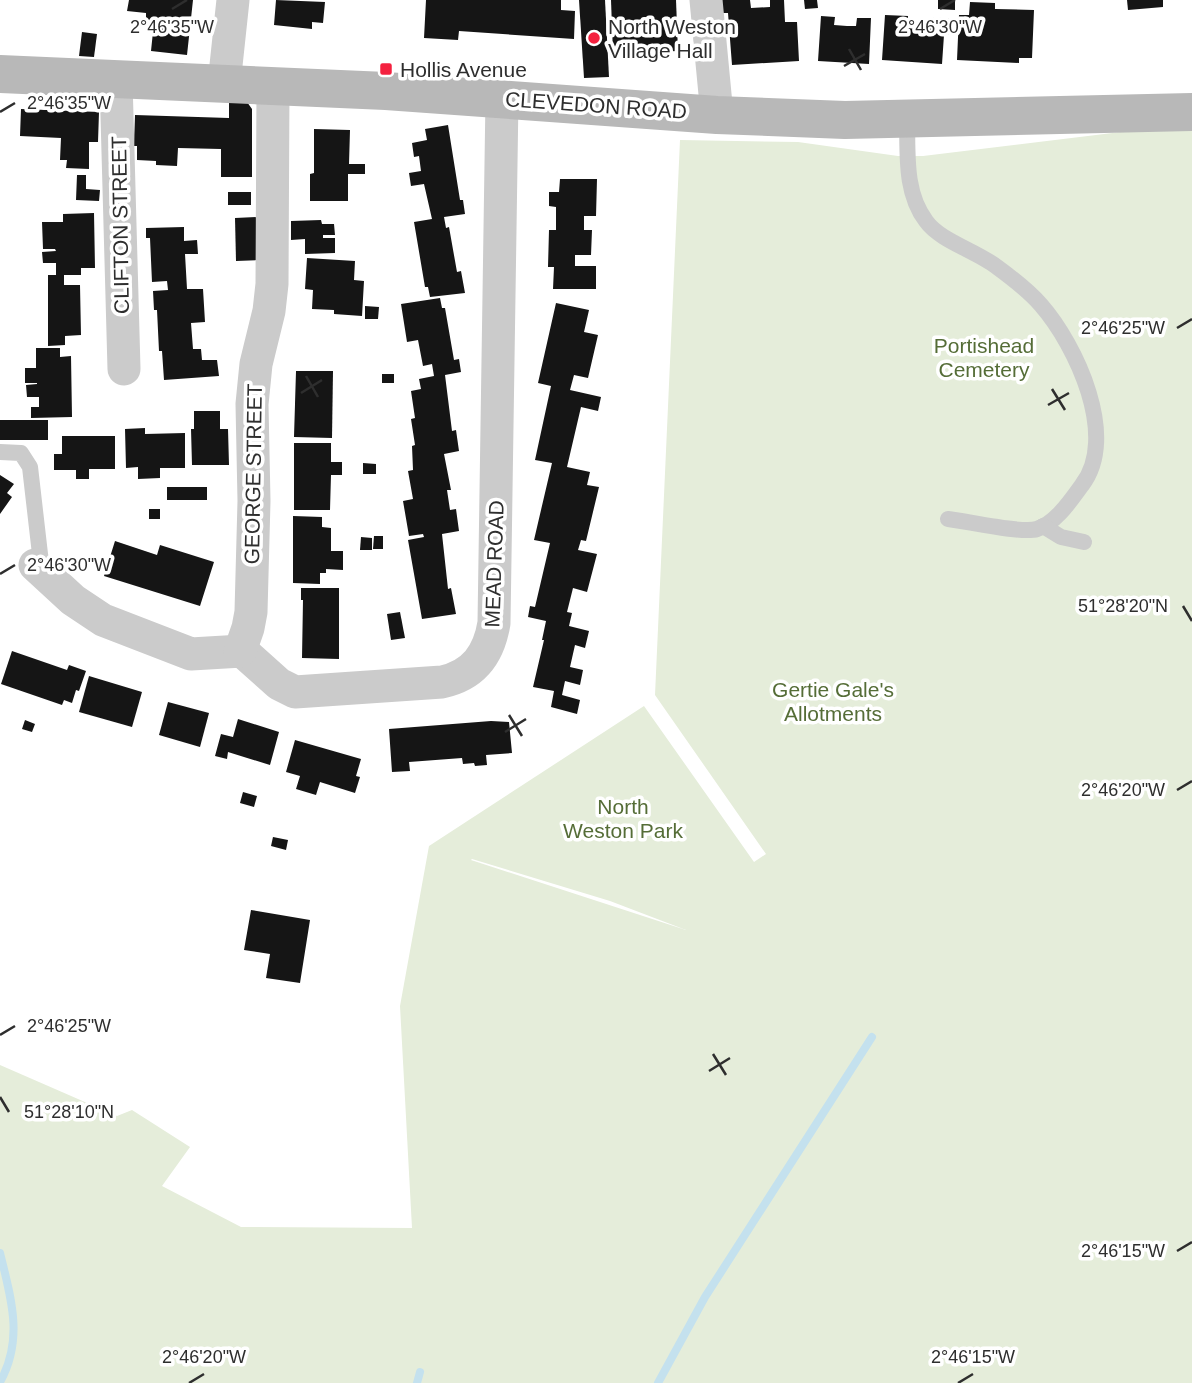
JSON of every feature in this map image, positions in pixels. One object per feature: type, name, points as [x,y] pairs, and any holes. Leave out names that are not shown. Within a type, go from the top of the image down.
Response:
[{"type":"main road","name":"CLEVEDON ROAD","points":[[0,74],[386,91],[717,115],[845,120],[1192,112]]},
{"type":"street","points":[[223,84],[233,0]]},
{"type":"street","points":[[706,0],[717,115]]},
{"type":"street","name":"CLIFTON STREET","points":[[116,80],[124,373]]},
{"type":"street","name":"GEORGE STREET","points":[[240,651],[248,628],[251,602],[253,388],[272,284],[273,88]]},
{"type":"street","name":"MEAD ROAD","points":[[240,651],[279,684],[291,691],[301,692],[449,681],[472,668],[488,650],[494,623],[502,98]]},
{"type":"street","points":[[30,567],[103,620],[191,654],[240,651]]},
{"type":"lane","points":[[906,119],[910,188],[927,223],[935,231],[987,259],[1034,298],[1063,338],[1085,381],[1096,433],[1095,461],[1081,486],[1062,510],[1043,526],[1029,531],[948,519]]},
{"type":"lane","points":[[0,452],[21,453],[30,467],[30,567]]},
{"type":"lane","points":[[1043,526],[1061,537],[1084,542]]},
{"type":"green space","points":[[1178,125],[1192,126],[1192,1383],[0,1383],[0,1065],[117,1116],[132,1110],[190,1147],[162,1186],[241,1227],[412,1228],[400,1006],[429,846],[644,706],[754,862],[766,854],[655,695],[680,140],[798,142],[898,156],[923,156]],"holes":[[[472,859],[610,901],[686,930],[471,860]]]},
{"type":"building","points":[[129,0],[193,0],[187,55],[151,51],[154,22],[146,21],[146,13],[127,11]]},
{"type":"building","points":[[276,0],[325,2],[323,23],[312,22],[312,29],[274,25]]},
{"type":"building","points":[[426,0],[561,0],[561,10],[575,11],[574,39],[459,31],[458,40],[424,38]]},
{"type":"building","name":"North Weston Village Hall","points":[[579,0],[605,0],[609,77],[584,78]]},
{"type":"building","points":[[611,0],[676,0],[678,51],[613,54]]},
{"type":"building","points":[[717,0],[750,0],[751,8],[770,7],[770,0],[784,0],[785,22],[797,22],[799,61],[732,65],[728,13],[718,13]]},
{"type":"building","points":[[804,0],[817,0],[818,8],[805,9]]},
{"type":"building","points":[[938,0],[955,0],[955,10],[938,9]]},
{"type":"building","points":[[1127,0],[1163,0],[1163,7],[1128,10]]},
{"type":"building","points":[[970,2],[995,3],[995,9],[1034,10],[1032,58],[1019,58],[1019,63],[957,60],[959,15],[969,15]]},
{"type":"building","points":[[885,15],[908,16],[908,24],[930,26],[930,17],[955,19],[953,35],[944,35],[942,64],[882,60]]},
{"type":"building","points":[[821,16],[835,17],[834,25],[847,26],[856,26],[857,18],[871,18],[869,64],[818,61]]},
{"type":"building","points":[[82,32],[97,34],[94,57],[79,56]]},
{"type":"building","points":[[229,102],[247,102],[252,109],[252,177],[221,177],[221,149],[178,148],[177,166],[156,165],[156,161],[137,160],[137,146],[134,146],[135,115],[229,118]]},
{"type":"building","points":[[21,109],[99,112],[98,142],[89,142],[89,169],[66,168],[67,160],[60,160],[61,138],[20,136]]},
{"type":"building","points":[[448,125],[460,200],[463,200],[465,214],[444,217],[446,228],[449,227],[457,272],[461,271],[465,293],[430,297],[428,287],[425,287],[414,222],[432,219],[424,184],[411,186],[409,173],[421,171],[419,156],[414,157],[412,143],[427,140],[425,129]]},
{"type":"building","points":[[314,129],[350,130],[349,164],[365,164],[365,174],[348,174],[348,201],[310,201],[310,174],[314,173]]},
{"type":"building","points":[[77,175],[86,175],[86,189],[100,190],[99,201],[76,200]]},
{"type":"building","points":[[560,179],[597,179],[596,216],[584,216],[584,230],[592,230],[591,255],[575,255],[575,266],[596,266],[596,289],[553,289],[554,267],[548,267],[549,230],[556,230],[556,207],[549,206],[549,192],[559,192]]},
{"type":"building","points":[[228,192],[251,192],[251,205],[228,205]]},
{"type":"building","points":[[94,213],[95,268],[81,268],[81,275],[64,275],[64,285],[80,285],[81,335],[65,336],[65,345],[48,346],[48,275],[56,275],[56,263],[43,263],[42,252],[56,251],[43,249],[42,222],[63,222],[63,214]]},
{"type":"building","points":[[258,217],[259,260],[236,261],[235,218]]},
{"type":"building","points":[[321,220],[322,224],[334,224],[335,235],[323,235],[323,238],[335,238],[335,253],[305,254],[305,239],[291,240],[291,221]]},
{"type":"building","points":[[184,227],[184,241],[197,240],[198,254],[185,254],[187,289],[203,289],[205,322],[191,323],[193,349],[201,349],[202,360],[217,360],[219,376],[164,380],[153,291],[168,290],[167,281],[152,282],[150,238],[146,238],[146,228]]},
{"type":"building","points":[[307,258],[355,261],[354,280],[364,281],[362,316],[312,309],[313,290],[305,289]]},
{"type":"building","points":[[440,298],[442,308],[445,308],[454,360],[459,359],[461,372],[445,375],[452,431],[456,430],[459,451],[444,454],[451,490],[447,490],[450,510],[456,509],[459,531],[442,534],[448,589],[451,588],[456,614],[422,619],[408,540],[424,537],[423,534],[409,536],[403,501],[413,499],[408,471],[413,470],[412,446],[415,445],[411,391],[421,389],[419,379],[434,376],[432,364],[423,366],[418,340],[407,342],[401,304]]},
{"type":"building","points":[[556,303],[589,310],[584,332],[598,335],[588,378],[574,375],[570,390],[601,397],[598,411],[581,407],[567,467],[590,472],[587,485],[599,487],[586,541],[581,540],[578,550],[597,554],[587,592],[573,588],[567,612],[572,613],[569,626],[589,631],[585,648],[575,645],[570,667],[583,670],[580,685],[565,681],[562,695],[580,700],[577,714],[551,707],[554,691],[533,687],[546,621],[528,617],[530,606],[535,607],[550,543],[534,540],[552,463],[535,460],[551,386],[538,383]]},
{"type":"building","points":[[365,306],[379,307],[378,319],[365,319]]},
{"type":"building","points":[[36,348],[60,348],[60,357],[71,356],[72,417],[31,418],[31,407],[39,407],[39,397],[27,397],[26,385],[37,383],[25,383],[25,368],[36,368]]},
{"type":"building","points":[[296,371],[333,371],[332,438],[294,437]]},
{"type":"building","points":[[382,374],[394,374],[394,383],[382,383]]},
{"type":"building","points":[[194,411],[220,411],[220,429],[228,429],[229,465],[192,465],[191,429],[194,429]]},
{"type":"building","points":[[0,420],[48,420],[48,440],[0,440]]},
{"type":"building","points":[[145,428],[145,434],[185,433],[185,468],[160,468],[160,478],[138,479],[138,467],[126,468],[125,429]]},
{"type":"building","points":[[62,436],[115,436],[115,469],[89,469],[89,479],[76,479],[76,470],[54,470],[54,454],[62,454]]},
{"type":"building","points":[[294,443],[331,443],[331,462],[342,462],[342,475],[331,475],[330,510],[294,510]]},
{"type":"building","points":[[363,463],[376,464],[376,474],[363,474]]},
{"type":"building","points":[[0,475],[14,484],[7,493],[12,497],[0,514]]},
{"type":"building","points":[[167,487],[207,487],[207,500],[167,500]]},
{"type":"building","points":[[149,509],[160,509],[160,519],[149,519]]},
{"type":"building","points":[[293,516],[322,517],[322,527],[331,528],[331,551],[343,551],[343,570],[326,569],[326,573],[320,573],[320,584],[293,583]]},
{"type":"building","points":[[374,536],[383,536],[383,549],[373,549]]},
{"type":"building","points":[[361,537],[372,538],[372,550],[360,550]]},
{"type":"building","points":[[115,541],[157,555],[160,545],[214,562],[200,606],[104,576]]},
{"type":"building","points":[[301,588],[339,588],[339,659],[302,658]]},
{"type":"building","points":[[400,612],[405,638],[391,640],[387,614]]},
{"type":"building","points":[[12,651],[67,670],[69,665],[86,671],[72,703],[64,700],[62,705],[1,684]]},
{"type":"building","points":[[89,676],[142,692],[132,727],[79,712]]},
{"type":"building","points":[[168,702],[209,713],[200,747],[159,735]]},
{"type":"building","points":[[238,719],[279,732],[270,765],[228,752],[227,759],[215,756],[221,734],[233,737]]},
{"type":"building","points":[[25,720],[35,724],[32,732],[22,729]]},
{"type":"building","points":[[509,722],[512,753],[486,755],[487,765],[463,764],[462,758],[409,762],[410,771],[392,772],[389,729]]},
{"type":"building","points":[[295,740],[361,759],[356,776],[360,777],[355,793],[320,782],[316,795],[296,789],[300,776],[286,772]]},
{"type":"building","points":[[243,792],[257,796],[254,807],[240,803]]},
{"type":"building","points":[[273,837],[288,840],[286,850],[271,846]]},
{"type":"building","points":[[251,910],[310,920],[300,983],[266,978],[270,954],[244,950]]},
{"type":"waterway","points":[[658,1383],[705,1297],[872,1037]]},
{"type":"waterway","points":[[0,1253],[13,1318],[12,1350],[0,1382]]},
{"type":"waterway","points":[[417,1383],[420,1372]]},
{"type":"place","name":"North Weston Village Hall","points":[[594,38]]},
{"type":"place","name":"Hollis Avenue","points":[[386,69]]},
{"type":"park label","name":"Portishead Cemetery","points":[[984,357]]},
{"type":"park label","name":"Gertie Gale's Allotments","points":[[833,701]]},
{"type":"park label","name":"North Weston Park","points":[[623,818]]}]
